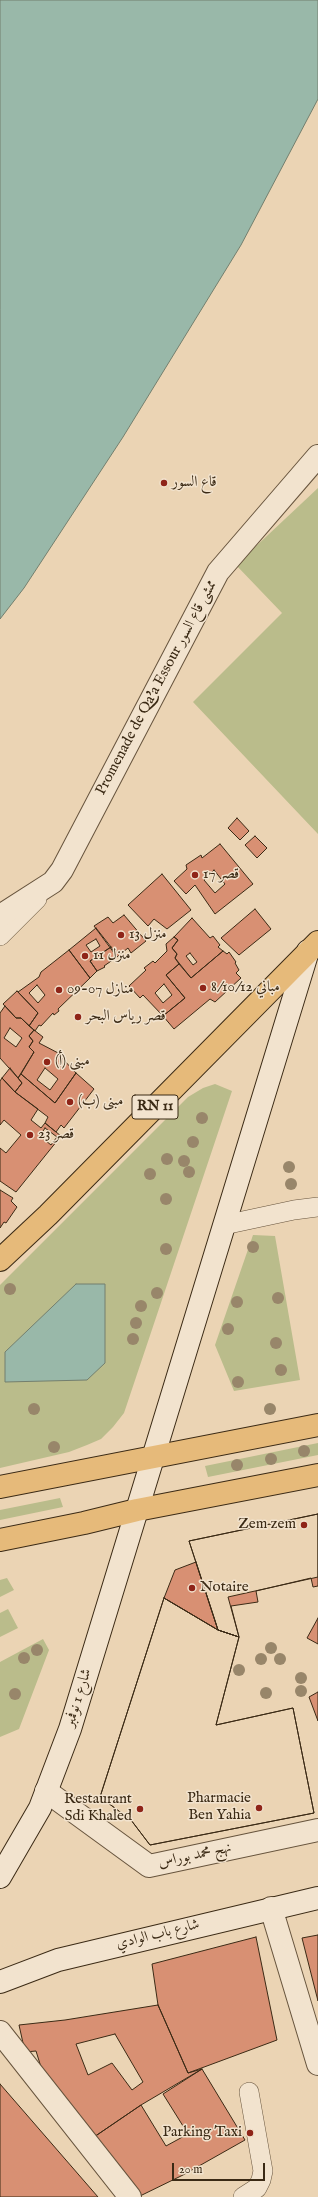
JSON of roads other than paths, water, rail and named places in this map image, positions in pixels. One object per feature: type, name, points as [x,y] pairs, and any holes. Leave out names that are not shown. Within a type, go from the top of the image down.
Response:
[{"type":"main road","name":"RN 11","points":[[0,1260],[48,1215],[313,947]]},
{"type":"main road","points":[[0,1488],[318,1425]]},
{"type":"main road","points":[[0,1540],[84,1523],[137,1510],[318,1475]]},
{"type":"street","name":"Promenade de Qa'a Essour ممشى قاع السور","points":[[0,916],[53,882],[62,870],[218,572],[318,456]]},
{"type":"street","name":"شارع 1 نوفمبر","points":[[0,1877],[40,1808],[70,1729],[224,1225],[313,947]]},
{"type":"street","name":"نهج محمد بوراس","points":[[46,1791],[149,1866],[318,1830]]},
{"type":"street","name":"شارع باب الوادي","points":[[0,1982],[58,1960],[318,1898]]},
{"type":"street","points":[[271,1908],[318,2064]]},
{"type":"street","points":[[0,2032],[130,2197]]},
{"type":"lane","points":[[0,936],[53,882]]},
{"type":"lane","points":[[294,1210],[318,1195]]},
{"type":"lane","points":[[224,1225],[294,1210],[318,1207]]},
{"type":"lane","points":[[243,2197],[257,2188],[262,2180],[263,2171],[248,2092]]},
{"type":"place","name":"قاع السور","points":[[164,483]]},
{"type":"place","name":"قصر 17","points":[[195,875]]},
{"type":"place","name":"منزل 13","points":[[121,935]]},
{"type":"place","name":"منزل 11","points":[[85,956]]},
{"type":"place","name":"مباني 8/10/12","points":[[203,988]]},
{"type":"place","name":"منازل 07-09","points":[[59,990]]},
{"type":"place","name":"قصر رياس البحر","points":[[78,1017]]},
{"type":"place","name":"مبنى (أ)","points":[[47,1062]]},
{"type":"place","name":"مبنى (ب)","points":[[70,1102]]},
{"type":"place","name":"قصر 23","points":[[30,1135]]},
{"type":"place","name":"Zem zem","points":[[304,1525]]},
{"type":"place","name":"Notaire","points":[[192,1588]]},
{"type":"place","name":"Pharmacie Ben Yahia","points":[[259,1808]]},
{"type":"place","name":"Restaurant Sdi Khaled","points":[[140,1809]]},
{"type":"place","name":"Parking Taxi","points":[[250,2133]]}]
